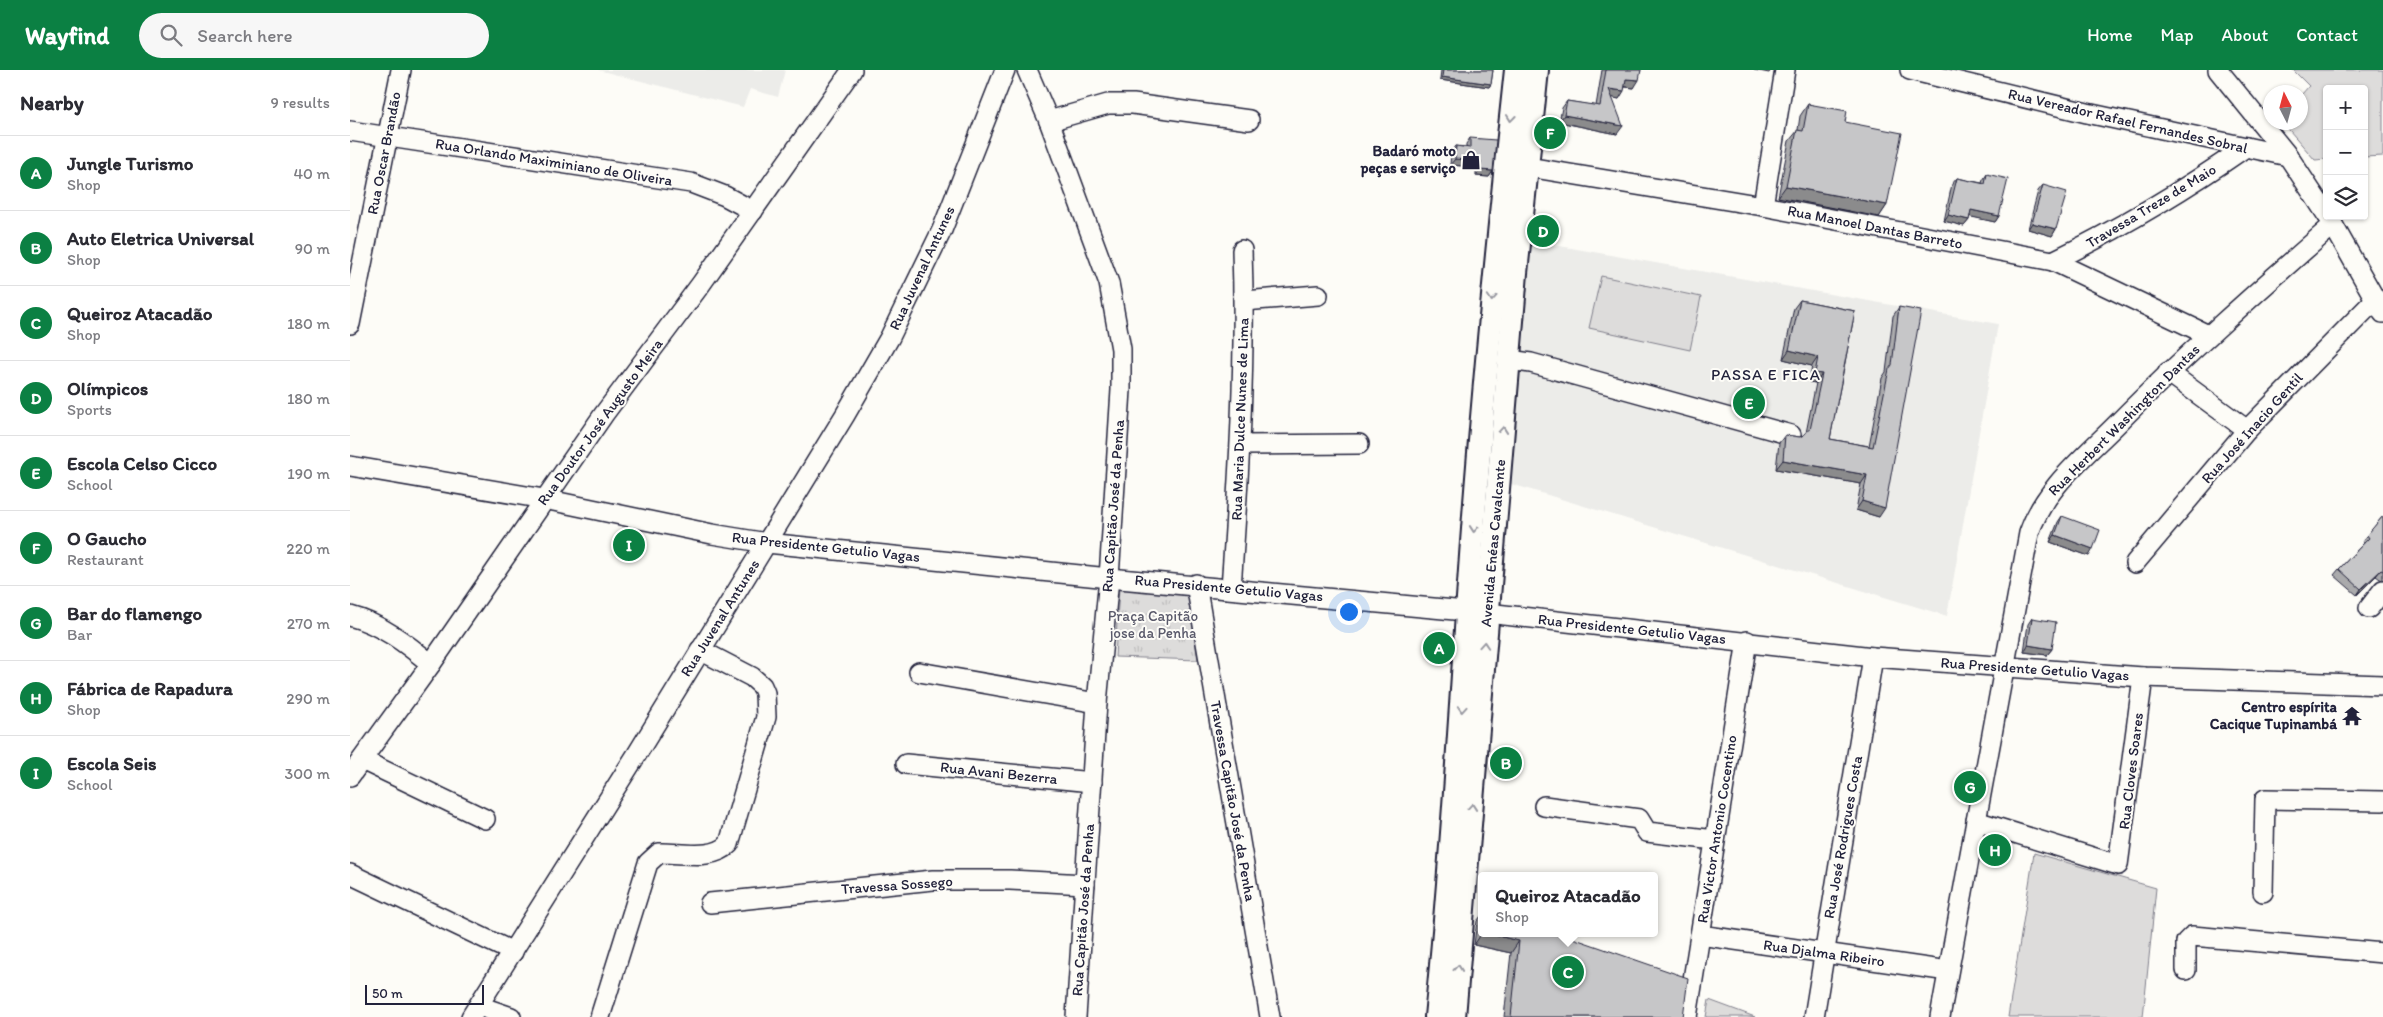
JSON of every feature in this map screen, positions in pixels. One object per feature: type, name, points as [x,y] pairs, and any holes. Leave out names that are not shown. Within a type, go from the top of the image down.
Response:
[{"type":"main road","name":"Avenida Enéas Cavalcante","points":[[1454,1017],[1467,763],[1477,612],[1505,272],[1516,70]]},
{"type":"main road","name":"Avenida Enéas Cavalcante","points":[[1486,502],[1509,360],[1505,272],[1528,166],[1537,70]]},
{"type":"main road","name":"Avenida Enéas Cavalcante","points":[[1436,1017],[1467,763]]},
{"type":"street","name":"Rua Oscar Brandão","points":[[350,324],[401,70]]},
{"type":"street","name":"Rua Doutor José Augusto Meira","points":[[350,776],[431,664],[544,499],[753,211],[852,70]]},
{"type":"street","name":"Rua Juvenal Antunes","points":[[475,1011],[767,543],[890,337],[942,230],[1005,70]]},
{"type":"street","name":"Rua Capitão José da Penha","points":[[1027,70],[1049,121],[1109,283],[1121,350],[1121,390],[1109,578],[1097,703],[1076,1017]]},
{"type":"street","points":[[1763,206],[1785,70]]},
{"type":"street","name":"Rua Vereador Rafael Fernandes Sobral","points":[[1910,70],[2087,113],[2288,156]]},
{"type":"street","points":[[2218,70],[2288,156],[2323,210]]},
{"type":"street","points":[[1049,121],[1108,104],[1134,104],[1249,120]]},
{"type":"street","name":"Rua Orlando Maximiniano de Oliveira","points":[[350,131],[691,183],[725,196],[753,211]]},
{"type":"street","name":"Travessa Treze de Maio","points":[[2053,261],[2108,234],[2211,172],[2246,147]]},
{"type":"street","name":"Rua Manoel Dantas Barreto","points":[[1528,166],[1763,206],[2053,261],[2208,335]]},
{"type":"street","name":"Rua Herbert Washington Dantas","points":[[1940,1017],[2028,533],[2034,519],[2052,491],[2070,471],[2168,372],[2328,220]]},
{"type":"street","points":[[2330,220],[2379,306]]},
{"type":"street","name":"Rua Maria Dulce Nunes de Lima","points":[[1231,588],[1242,446],[1244,301],[1242,250]]},
{"type":"street","points":[[1244,301],[1318,295]]},
{"type":"street","name":"Rua José Inacio Gentil","points":[[2135,563],[2247,430],[2379,306]]},
{"type":"street","points":[[1509,360],[1531,364],[1791,435]]},
{"type":"street","points":[[2168,372],[2247,430]]},
{"type":"street","points":[[1242,446],[1360,444]]},
{"type":"street","name":"Rua Presidente Getulio Vagas","points":[[350,466],[544,499],[712,534],[767,543],[1109,578],[1196,584],[1477,612],[1873,656],[2004,668],[2143,677],[2383,685]]},
{"type":"street","name":"Travessa Capitão José da Penha","points":[[1196,584],[1270,1017]]},
{"type":"street","points":[[2369,608],[2383,590]]},
{"type":"street","points":[[350,616],[385,631],[410,647],[431,664]]},
{"type":"street","name":"Rua Victor Antonio Cocentino","points":[[1687,1017],[1747,641]]},
{"type":"street","points":[[600,1017],[648,862],[659,853],[710,854],[719,852],[729,844],[766,717],[765,693],[762,686],[752,677],[700,650]]},
{"type":"street","name":"Rua José Rodrigues Costa","points":[[1814,1017],[1823,952],[1873,656]]},
{"type":"street","points":[[919,672],[1097,703]]},
{"type":"street","name":"Rua Cloves Soares","points":[[1976,821],[2118,865],[2143,677]]},
{"type":"street","points":[[362,760],[485,819]]},
{"type":"street","name":"Rua Avani Bezerra","points":[[906,764],[1092,782]]},
{"type":"street","points":[[2263,892],[2265,800],[2383,801]]},
{"type":"street","points":[[1544,806],[1639,820],[1647,832],[1715,840]]},
{"type":"street","points":[[350,874],[513,952]]},
{"type":"street","name":"Travessa Sossego","points":[[710,902],[934,880],[1010,880],[1085,884]]},
{"type":"street","name":"Rua Djalma Ribeiro","points":[[1700,935],[1948,971]]},
{"type":"street","points":[[2186,970],[2186,942],[2192,936],[2383,953]]},
{"type":"street","points":[[475,1011],[511,1017]]},
{"type":"shaded area","points":[[598,70],[785,70],[778,97],[750,89],[743,107]]},
{"type":"shaded area","points":[[1526,240],[1998,324],[1947,616],[1508,483]]},
{"type":"green space","points":[[2293,70],[2383,70],[2383,156],[2368,157],[2368,85],[2323,85],[2323,159],[2315,160],[2289,130],[2308,130],[2308,85]]},
{"type":"green space","points":[[1601,276],[1701,297],[1690,350],[1589,328]]},
{"type":"green space","name":"Praça Capitão jose da Penha","points":[[1119,587],[1188,595],[1198,660],[1115,657]]},
{"type":"green space","points":[[2034,853],[2156,888],[2143,1017],[2008,1017]]},
{"type":"green space","points":[[1709,1000],[1755,1017],[1706,1017]]},
{"type":"building","points":[[1443,70],[1493,70],[1491,84],[1442,77]]},
{"type":"building","points":[[1606,70],[1641,70],[1639,80],[1626,79],[1624,91],[1609,89],[1623,126],[1564,115],[1567,101],[1600,106]]},
{"type":"building","points":[[1808,104],[1847,111],[1845,122],[1902,133],[1887,205],[1786,186],[1797,130],[1803,131]]},
{"type":"building","name":"Badaró moto peças e serviço","points":[[1470,138],[1496,140],[1493,171],[1480,170],[1481,161],[1455,159],[1456,146],[1470,148]]},
{"type":"building","points":[[1987,174],[2008,179],[1999,216],[1971,210],[1969,220],[1948,215],[1957,178],[1985,184]]},
{"type":"building","points":[[2043,185],[2067,192],[2056,229],[2032,223]]},
{"type":"building","points":[[1800,300],[1855,311],[1830,439],[1873,447],[1889,369],[1892,365],[1899,307],[1921,311],[1885,508],[1862,501],[1867,475],[1783,460],[1785,435],[1800,437],[1810,430],[1822,374],[1815,373],[1818,357],[1789,350]]},
{"type":"building","points":[[2062,516],[2100,530],[2093,549],[2055,535]]},
{"type":"building","points":[[2383,516],[2383,571],[2381,570],[2361,589],[2339,569],[2369,538],[2367,535]]},
{"type":"building","points":[[2032,618],[2056,622],[2052,649],[2028,645]]},
{"type":"building","points":[[1502,937],[1570,937],[1688,978],[1683,1017],[1511,1017],[1519,941]]},
{"type":"place","name":"O Gaucho","points":[[1550,133]]},
{"type":"place","name":"Badaró moto peças e serviço","points":[[1471,160]]},
{"type":"place","name":"Olímpicos","points":[[1543,231]]},
{"type":"place","name":"Escola Celso Cicco","points":[[1749,403]]},
{"type":"place","name":"Escola Seis","points":[[629,545]]},
{"type":"place","name":"Jungle Turismo","points":[[1439,648]]},
{"type":"place","name":"Centro espírita Cacique Tupinambá","points":[[2352,716]]},
{"type":"place","name":"Auto Eletrica Universal","points":[[1506,763]]},
{"type":"place","name":"Bar do flamengo","points":[[1970,787]]},
{"type":"place","name":"Fábrica de Rapadura","points":[[1995,850]]},
{"type":"place","name":"Queiroz Atacadão","points":[[1568,972]]},
{"type":"district","name":"PASSA E FICA","points":[[1766,374]]}]
